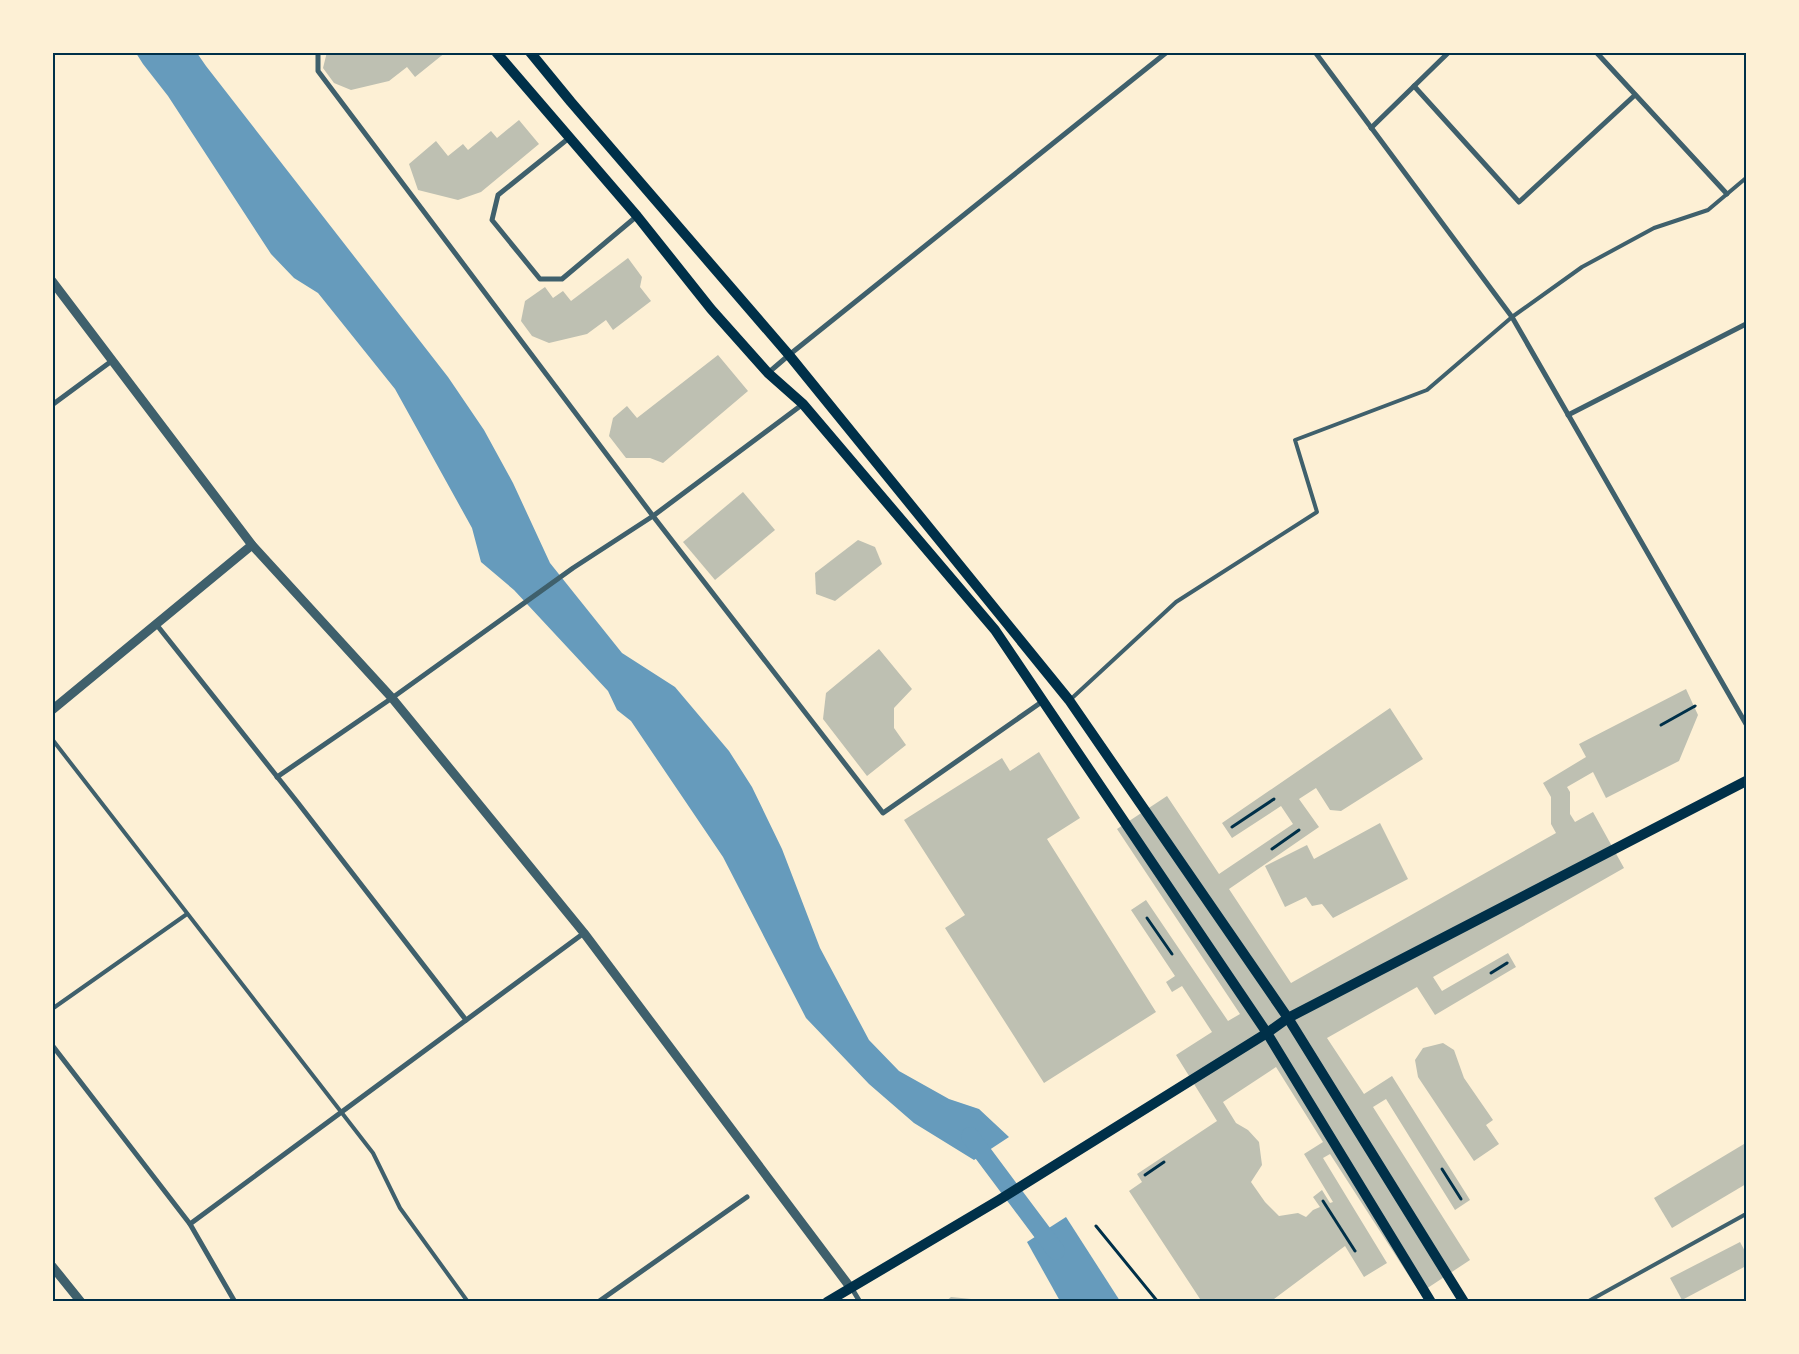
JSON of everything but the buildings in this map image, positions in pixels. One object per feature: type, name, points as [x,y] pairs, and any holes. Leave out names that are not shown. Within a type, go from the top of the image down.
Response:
[{"type":"main road","points":[[496,52],[637,216],[710,309],[768,373],[803,404],[995,630],[1267,1033],[1431,1302]]},
{"type":"main road","points":[[530,52],[788,354],[1069,700],[1288,1018],[1464,1302]]},
{"type":"main road","points":[[827,1302],[850,1286],[1000,1200],[1288,1018],[1746,780]]},
{"type":"street","points":[[318,52],[318,71],[653,516],[883,813],[1043,702]]},
{"type":"street","points":[[768,373],[788,354],[1167,52]]},
{"type":"street","points":[[1315,52],[1512,318],[1746,724]]},
{"type":"street","points":[[1596,52],[1727,194]]},
{"type":"street","points":[[1371,128],[1446,54]]},
{"type":"street","points":[[1414,86],[1519,202],[1635,95]]},
{"type":"street","points":[[568,138],[498,195],[492,220],[540,278],[562,279],[637,216]]},
{"type":"street","points":[[54,285],[252,545],[392,698],[584,933],[850,1286],[860,1302]]},
{"type":"street","points":[[1568,415],[1746,324]]},
{"type":"street","points":[[52,405],[112,360]]},
{"type":"street","points":[[277,777],[392,698],[573,568],[653,516],[803,404]]},
{"type":"street","points":[[52,710],[252,545]]},
{"type":"street","points":[[156,624],[466,1020]]},
{"type":"street","points":[[190,1224],[584,933]]},
{"type":"street","points":[[52,1046],[190,1224],[235,1302]]},
{"type":"street","points":[[598,1302],[747,1196]]},
{"type":"street","points":[[52,1266],[81,1302]]},
{"type":"lane","points":[[1069,700],[1176,602],[1317,512],[1295,440],[1427,390],[1512,318],[1582,267],[1654,228],[1708,210],[1746,178]]},
{"type":"lane","points":[[52,739],[373,1154],[400,1208],[468,1302]]},
{"type":"lane","points":[[52,1009],[187,914]]},
{"type":"lane","points":[[1587,1302],[1746,1214]]},
{"type":"path","points":[[1661,725],[1696,706]]},
{"type":"path","points":[[1232,827],[1274,799]]},
{"type":"path","points":[[1272,849],[1300,830]]},
{"type":"path","points":[[1147,918],[1172,954]]},
{"type":"path","points":[[1491,973],[1507,963]]},
{"type":"path","points":[[1145,1175],[1164,1162]]},
{"type":"path","points":[[1442,1169],[1461,1199]]},
{"type":"path","points":[[1322,1201],[1355,1252]]},
{"type":"path","points":[[1096,1226],[1158,1302]]},
{"type":"water","points":[[136,53],[197,53],[448,377],[484,430],[513,483],[550,563],[622,653],[675,687],[729,751],[752,787],[782,849],[820,948],[869,1040],[899,1071],[949,1099],[979,1109],[1009,1137],[974,1160],[914,1123],[869,1084],[806,1018],[723,857],[631,721],[617,710],[608,691],[514,590],[481,562],[472,528],[395,389],[318,293],[294,278],[271,254],[168,96]]},
{"type":"water","points":[[1066,1217],[1120,1301],[1060,1301],[1027,1242]]},
{"type":"waterway","points":[[970,1136],[1056,1251]]}]
